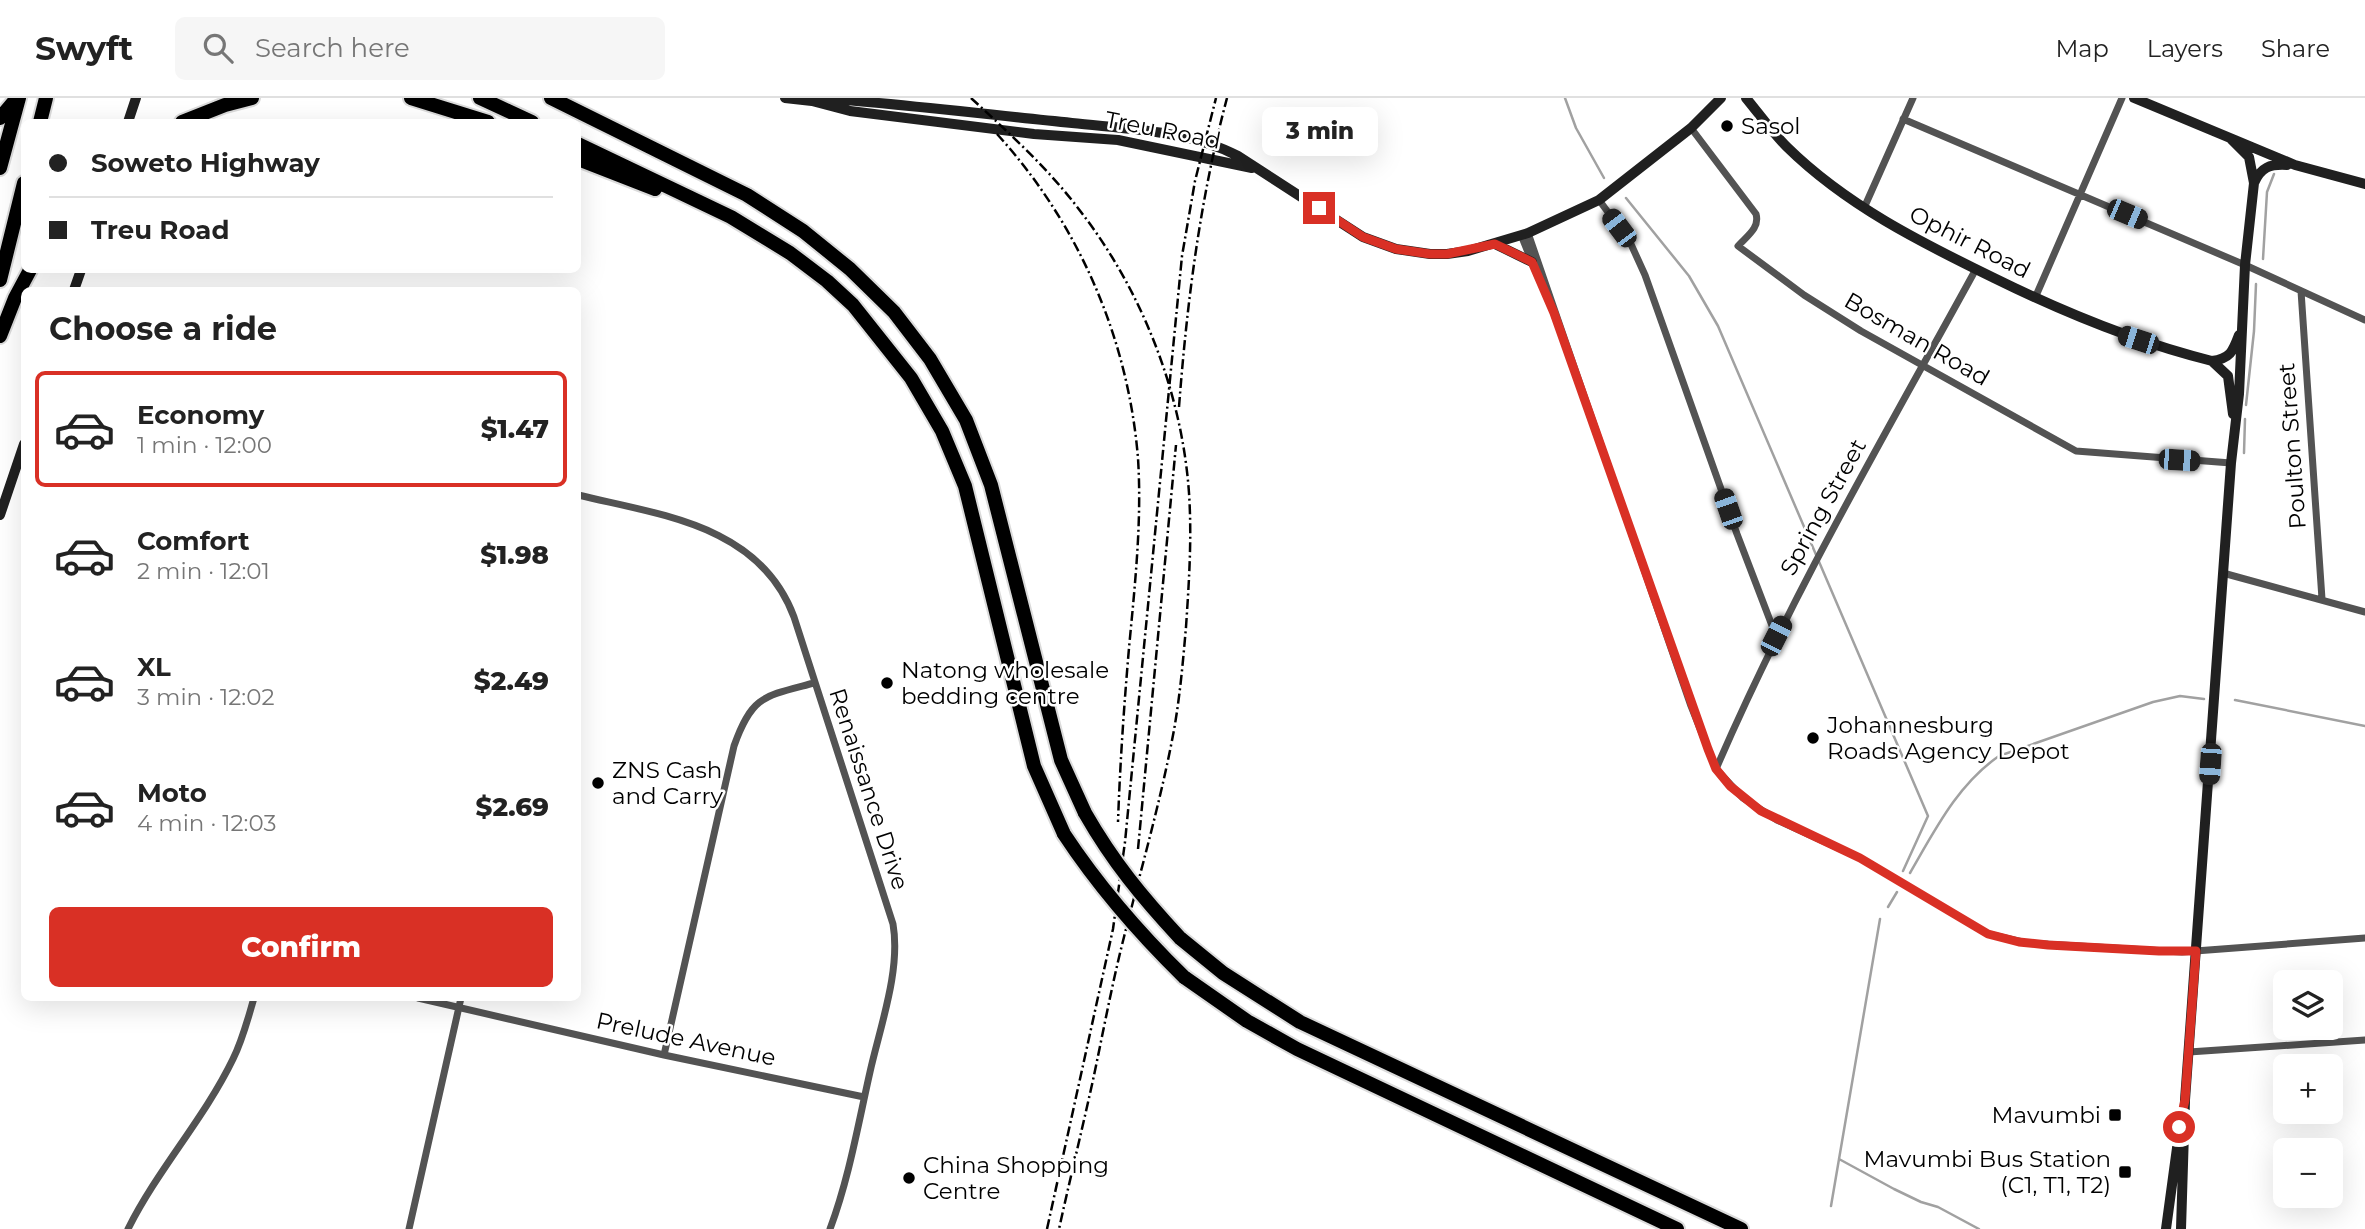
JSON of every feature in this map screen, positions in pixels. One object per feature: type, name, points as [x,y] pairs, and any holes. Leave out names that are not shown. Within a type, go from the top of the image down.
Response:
[{"type":"highway","points":[[0,118],[18,98]]},
{"type":"highway","points":[[0,168],[18,98]]},
{"type":"highway","points":[[41,119],[46,98]]},
{"type":"highway","points":[[191,119],[225,105],[252,98]]},
{"type":"highway","points":[[411,98],[478,119]]},
{"type":"highway","points":[[480,98],[526,119]]},
{"type":"highway","points":[[551,98],[747,195],[803,231],[850,269],[894,312],[930,359],[965,420],[991,485],[1061,760],[1085,813],[1107,852],[1140,895],[1180,939],[1223,973],[1300,1022],[1741,1229]]},
{"type":"highway","points":[[581,145],[732,217],[790,253],[853,305],[911,378],[942,431],[965,486],[1034,766],[1064,834],[1104,891],[1140,934],[1184,977],[1236,1014],[1297,1049],[1677,1229]]},
{"type":"highway","points":[[581,160],[710,212],[732,217]]},
{"type":"highway","points":[[0,280],[21,195]]},
{"type":"highway","points":[[0,336],[28,273]]},
{"type":"street","points":[[129,119],[136,98]]},
{"type":"street","name":"Treu Road","points":[[785,98],[812,101],[863,113],[1034,134],[1118,140],[1257,169],[1363,237],[1396,249],[1430,254],[1447,254],[1495,244],[1524,234],[1603,197],[1690,128],[1721,98]]},
{"type":"street","name":"Ophir Road","points":[[1746,98],[1786,146],[1825,179],[1864,208],[1931,248],[2035,298],[2123,335],[2212,360]]},
{"type":"street","points":[[1864,208],[1913,98]]},
{"type":"street","points":[[2035,298],[2122,98]]},
{"type":"street","points":[[2134,98],[2295,165],[2365,184]]},
{"type":"street","points":[[1903,119],[2245,265],[2365,320]]},
{"type":"street","name":"Bosman Road","points":[[1690,128],[1756,214],[1758,223],[1738,246],[1804,295],[1923,366],[2076,451],[2231,463]]},
{"type":"street","points":[[2181,1229],[2185,1100],[2234,422],[2239,394],[2245,265],[2254,183],[2249,157],[2231,139]]},
{"type":"street","points":[[2254,183],[2267,166],[2295,165]]},
{"type":"street","points":[[1603,197],[1630,242],[1645,275],[1741,547],[1776,636]]},
{"type":"street","points":[[1524,234],[1532,262],[1554,313]]},
{"type":"street","points":[[1524,234],[1691,706],[1716,769],[1742,798],[1761,811],[1844,850],[1977,928],[2012,940],[2124,950],[2196,951],[2365,938]]},
{"type":"street","points":[[1495,244],[1532,262]]},
{"type":"street","name":"Spring Street","points":[[1716,769],[1776,636],[1810,569],[1976,269]]},
{"type":"street","name":"Poulton Street","points":[[2301,291],[2322,599]]},
{"type":"street","points":[[2212,360],[2231,354],[2244,323]]},
{"type":"street","points":[[2212,360],[2228,376],[2234,422]]},
{"type":"street","points":[[0,515],[21,453]]},
{"type":"street","name":"Renaissance Drive","points":[[581,496],[681,519],[708,529],[754,558],[772,575],[786,596],[896,941],[894,963],[864,1097],[843,1188],[830,1229]]},
{"type":"street","points":[[2223,573],[2365,612]]},
{"type":"street","points":[[664,1055],[732,756],[743,722],[752,707],[768,695],[814,682]]},
{"type":"street","points":[[128,1229],[232,1061],[253,1001]]},
{"type":"street","name":"Prelude Avenue","points":[[431,1001],[664,1055],[864,1097]]},
{"type":"street","points":[[409,1229],[460,1001]]},
{"type":"street","points":[[2189,1052],[2365,1040]]},
{"type":"street","points":[[2166,1229],[2174,1154],[2185,1100]]},
{"type":"waterway","points":[[1565,98],[1576,128],[1604,178]]},
{"type":"waterway","points":[[2263,259],[2267,192],[2274,174]]},
{"type":"waterway","points":[[1626,198],[1689,276],[1718,326],[1928,816],[1903,871]]},
{"type":"waterway","points":[[2246,405],[2256,284]]},
{"type":"waterway","points":[[2244,453],[2245,419]]},
{"type":"waterway","points":[[1910,873],[1959,794],[1984,767],[1999,756],[2153,702],[2180,696],[2204,699]]},
{"type":"waterway","points":[[2235,700],[2365,726]]},
{"type":"waterway","points":[[1888,907],[1897,892]]},
{"type":"waterway","points":[[1831,1206],[1880,919]]},
{"type":"waterway","points":[[1839,1159],[1894,1189],[1938,1207],[1979,1229]]},
{"type":"railway","points":[[971,98],[1056,181],[1081,212],[1123,275],[1140,309],[1168,381],[1185,455],[1189,493],[1187,610],[1174,730],[1115,973],[1059,1229]]},
{"type":"railway","points":[[1047,1229],[1113,929],[1125,842],[1182,256],[1195,181],[1216,98]]},
{"type":"railway","points":[[1179,407],[1196,251],[1209,174],[1227,98]]},
{"type":"railway","points":[[997,134],[1052,205],[1075,244],[1110,326],[1132,413],[1138,458],[1138,529],[1118,822]]},
{"type":"railway","points":[[1138,849],[1176,445]]},
{"type":"place","name":"Sasol","points":[[1727,126]]},
{"type":"place","name":"Natong wholesale bedding centre","points":[[887,683]]},
{"type":"place","name":"Johannesburg Roads Agency Depot","points":[[1813,738]]},
{"type":"place","name":"ZNS Cash and Carry","points":[[598,783]]},
{"type":"place","name":"Mavumbi","points":[[2115,1115]]},
{"type":"place","name":"Mavumbi Bus Station (C1, T1, T2)","points":[[2125,1172]]},
{"type":"place","name":"China Shopping Centre","points":[[909,1178]]},
{"type":"route","points":[[1319,208],[1363,237],[1396,249],[1447,254],[1495,244],[1532,262],[1554,313],[1691,706],[1716,769],[1742,798],[1777,820],[1860,858],[1988,934],[2019,942],[2048,945],[2196,951],[2185,1100],[2179,1127]]}]
